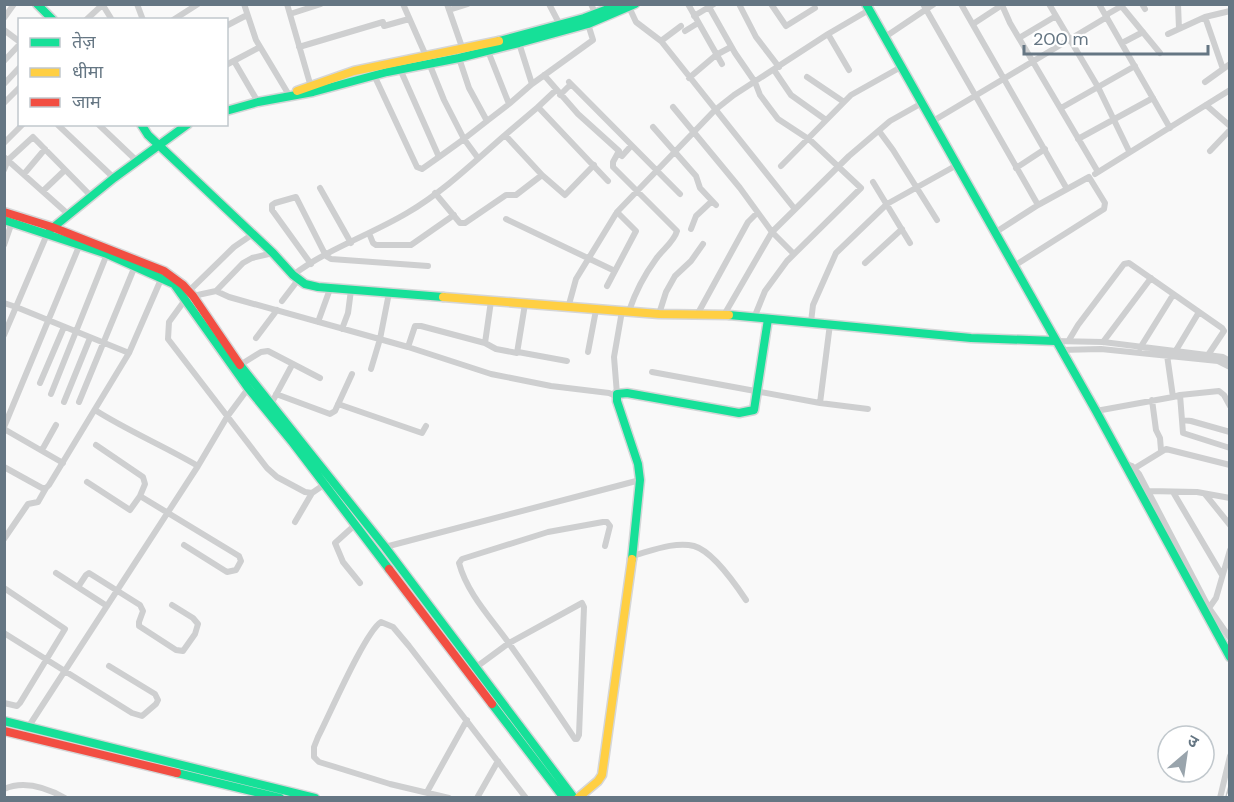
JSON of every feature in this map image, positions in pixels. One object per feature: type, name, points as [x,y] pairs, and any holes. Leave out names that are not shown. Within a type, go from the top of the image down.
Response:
[{"type":"street","points":[[4,18],[14,4]]},
{"type":"street","points":[[37,4],[51,18]]},
{"type":"street","points":[[176,18],[198,4]]},
{"type":"street","points":[[287,4],[312,89]]},
{"type":"street","points":[[290,14],[321,4]]},
{"type":"street","points":[[403,4],[444,100],[464,139],[478,158]]},
{"type":"street","points":[[468,4],[448,7],[469,88],[487,121]]},
{"type":"street","points":[[549,4],[560,25]]},
{"type":"street","points":[[591,4],[596,15]]},
{"type":"street","points":[[688,4],[722,64]]},
{"type":"street","points":[[739,4],[791,95],[826,120]]},
{"type":"street","points":[[771,4],[786,27],[815,8]]},
{"type":"street","points":[[885,37],[924,7],[934,4]]},
{"type":"street","points":[[961,4],[1068,189]]},
{"type":"street","points":[[1049,4],[1098,87],[1129,151]]},
{"type":"street","points":[[1099,4],[1170,128]]},
{"type":"street","points":[[1178,4],[1179,29]]},
{"type":"street","points":[[245,5],[260,47],[289,95]]},
{"type":"street","points":[[461,54],[628,5]]},
{"type":"street","points":[[312,89],[389,63],[488,51],[519,43],[588,24],[628,5]]},
{"type":"street","points":[[628,5],[636,22],[661,41],[794,208]]},
{"type":"street","points":[[972,24],[1003,5],[1019,38],[1098,172]]},
{"type":"street","points":[[694,16],[711,6],[731,47],[755,82],[760,96],[778,119],[807,138],[860,186],[860,190],[795,254],[765,291],[754,318]]},
{"type":"street","points":[[88,18],[100,7],[104,7],[110,18]]},
{"type":"street","points":[[924,7],[1038,205]]},
{"type":"street","points":[[933,121],[1121,7],[1160,53]]},
{"type":"street","points":[[568,308],[576,279],[617,212],[715,110],[867,8],[996,232],[1230,657]]},
{"type":"street","points":[[1168,34],[1205,17],[1230,11]]},
{"type":"street","points":[[228,25],[248,15]]},
{"type":"street","points":[[1019,38],[1056,16]]},
{"type":"street","points":[[1205,17],[1223,69]]},
{"type":"street","points":[[299,47],[410,19]]},
{"type":"street","points":[[661,41],[683,28],[698,23]]},
{"type":"street","points":[[374,75],[417,167],[422,169],[592,40],[588,24]]},
{"type":"street","points":[[4,30],[18,41]]},
{"type":"street","points":[[1122,43],[1143,32]]},
{"type":"street","points":[[828,34],[849,70]]},
{"type":"street","points":[[519,43],[532,84]]},
{"type":"street","points":[[4,61],[18,45]]},
{"type":"street","points":[[228,64],[260,47]]},
{"type":"street","points":[[689,78],[716,55],[731,47]]},
{"type":"street","points":[[488,51],[509,104]]},
{"type":"street","points":[[228,110],[400,69],[428,60]]},
{"type":"street","points":[[234,61],[258,102]]},
{"type":"street","points":[[1205,82],[1230,64]]},
{"type":"street","points":[[1061,108],[1135,66]]},
{"type":"street","points":[[781,166],[851,95],[901,67]]},
{"type":"street","points":[[6,79],[18,69]]},
{"type":"street","points":[[400,69],[439,157]]},
{"type":"street","points":[[543,75],[578,114],[619,151],[613,167],[677,231],[676,236],[657,256],[625,311],[614,357],[617,395],[638,464],[640,480],[602,775],[578,798]]},
{"type":"street","points":[[807,77],[844,102]]},
{"type":"street","points":[[282,301],[295,278],[311,264],[409,212],[538,107],[569,85],[681,194]]},
{"type":"street","points":[[4,103],[18,90]]},
{"type":"street","points":[[996,232],[1230,90]]},
{"type":"street","points":[[1078,139],[1153,98]]},
{"type":"street","points":[[724,315],[772,232],[794,208],[890,121],[922,103]]},
{"type":"street","points":[[1206,105],[1230,128],[1210,151]]},
{"type":"street","points":[[538,107],[608,180]]},
{"type":"street","points":[[674,107],[772,232],[795,254]]},
{"type":"street","points":[[17,150],[5,141],[21,126]]},
{"type":"street","points":[[59,126],[114,178]]},
{"type":"street","points":[[100,126],[138,162]]},
{"type":"street","points":[[142,126],[148,135],[253,234],[295,278],[311,286],[596,310],[724,315],[971,338],[1103,342],[1167,355],[1175,352],[1208,355],[1223,357],[1230,361]]},
{"type":"street","points":[[4,335],[50,230],[114,178],[186,126]]},
{"type":"street","points":[[653,127],[696,176],[700,188],[714,203],[696,216],[691,229]]},
{"type":"street","points":[[879,131],[937,220]]},
{"type":"street","points":[[505,135],[542,175],[565,195],[594,165]]},
{"type":"street","points":[[4,170],[6,159],[33,137],[91,196]]},
{"type":"street","points":[[622,156],[632,146]]},
{"type":"street","points":[[24,174],[45,149]]},
{"type":"street","points":[[1016,168],[1045,149]]},
{"type":"street","points":[[6,159],[68,214]]},
{"type":"street","points":[[811,322],[813,305],[836,253],[887,204],[957,165]]},
{"type":"street","points":[[43,191],[65,170]]},
{"type":"street","points":[[435,193],[460,223],[465,223],[506,195],[516,195],[542,175]]},
{"type":"street","points":[[1014,266],[1104,209],[1105,203],[1089,177]]},
{"type":"street","points":[[873,182],[910,243]]},
{"type":"street","points":[[320,188],[351,243]]},
{"type":"street","points":[[311,264],[272,210],[272,205],[275,203],[296,197],[326,256],[337,260],[428,266]]},
{"type":"street","points":[[4,212],[164,271],[189,295],[240,365],[251,385],[271,404],[385,547],[574,798]]},
{"type":"street","points":[[607,286],[636,231],[617,212]]},
{"type":"street","points":[[697,315],[748,222],[757,213]]},
{"type":"street","points":[[369,233],[376,245],[411,245],[454,215]]},
{"type":"street","points":[[506,219],[615,271]]},
{"type":"street","points":[[4,245],[8,221],[50,230],[162,277],[189,295],[251,385],[564,798]]},
{"type":"street","points":[[865,263],[902,229]]},
{"type":"street","points":[[253,234],[234,248],[189,295],[169,321],[168,339],[267,468],[277,477],[304,492],[312,493]]},
{"type":"street","points":[[63,463],[4,428],[80,244]]},
{"type":"street","points":[[659,314],[666,292],[675,276],[691,261],[703,244]]},
{"type":"street","points":[[51,394],[107,254]]},
{"type":"street","points":[[216,291],[243,263],[252,258],[273,254]]},
{"type":"street","points":[[1069,340],[1078,324],[1125,264],[1131,263],[1224,331],[1208,355]]},
{"type":"street","points":[[79,402],[135,266]]},
{"type":"street","points":[[4,538],[28,504],[39,502],[63,463],[129,353],[162,277]]},
{"type":"street","points":[[1103,342],[1151,278]]},
{"type":"street","points":[[318,322],[330,289]]},
{"type":"street","points":[[189,295],[216,291],[229,297],[408,347],[491,374],[551,386],[617,395],[627,393],[739,412],[754,410],[768,319]]},
{"type":"street","points":[[342,329],[348,314],[351,291]]},
{"type":"street","points":[[371,369],[380,339],[389,293]]},
{"type":"street","points":[[1140,348],[1173,294]]},
{"type":"street","points":[[485,343],[491,301]]},
{"type":"street","points":[[4,303],[129,353]]},
{"type":"street","points":[[518,352],[525,304]]},
{"type":"street","points":[[256,338],[277,310]]},
{"type":"street","points":[[588,352],[596,310]]},
{"type":"street","points":[[1175,352],[1199,312]]},
{"type":"street","points":[[820,403],[830,324]]},
{"type":"street","points":[[408,347],[415,326],[421,326],[485,343],[496,349],[567,361]]},
{"type":"street","points":[[40,383],[64,327]]},
{"type":"street","points":[[64,402],[90,338]]},
{"type":"street","points":[[1060,350],[1101,350],[1167,355],[1218,361],[1230,367]]},
{"type":"street","points":[[240,365],[265,351],[320,378]]},
{"type":"street","points":[[1167,355],[1183,433],[1230,448]]},
{"type":"street","points":[[271,404],[292,365]]},
{"type":"street","points":[[652,372],[820,403],[868,409]]},
{"type":"street","points":[[276,394],[328,414],[335,411],[352,374]]},
{"type":"street","points":[[26,731],[198,466],[227,417],[251,385]]},
{"type":"street","points":[[1096,411],[1176,396],[1219,391],[1230,406]]},
{"type":"street","points":[[1152,400],[1161,450]]},
{"type":"street","points":[[338,404],[422,433],[426,426]]},
{"type":"street","points":[[95,410],[125,429],[155,441],[198,466]]},
{"type":"street","points":[[1182,420],[1230,432]]},
{"type":"street","points":[[42,450],[56,425]]},
{"type":"street","points":[[87,482],[130,510],[145,484],[143,477],[96,445]]},
{"type":"street","points":[[1135,468],[1161,450],[1170,449],[1230,465]]},
{"type":"street","points":[[1123,463],[1135,468],[1209,608],[1230,638]]},
{"type":"street","points":[[4,467],[46,488]]},
{"type":"street","points":[[385,547],[640,480]]},
{"type":"street","points":[[295,522],[312,493],[325,484]]},
{"type":"street","points":[[1148,491],[1205,493],[1230,498]]},
{"type":"street","points":[[1173,492],[1222,575]]},
{"type":"street","points":[[1205,493],[1230,525]]},
{"type":"street","points":[[140,496],[239,556],[241,561],[236,570],[227,572],[184,545]]},
{"type":"street","points":[[474,668],[509,643],[580,604],[584,605],[577,739],[575,739],[509,643],[472,594],[459,561],[548,532],[603,522],[607,522],[609,526],[605,546]]},
{"type":"street","points":[[356,524],[335,543],[343,562],[360,582]]},
{"type":"street","points":[[632,556],[675,546],[694,546],[708,555],[731,578],[746,600]]},
{"type":"street","points":[[1209,608],[1214,602],[1230,550]]},
{"type":"street","points":[[56,573],[107,606]]},
{"type":"street","points":[[78,587],[89,573],[143,608],[140,626],[176,650],[183,651],[195,634],[198,624],[172,604]]},
{"type":"street","points":[[4,588],[66,629],[20,703],[17,705],[4,703]]},
{"type":"street","points":[[449,798],[319,762],[314,757],[314,747],[318,737],[366,641],[376,625],[381,622],[393,627],[468,720],[526,798]]},
{"type":"street","points":[[4,633],[138,716],[142,716],[156,704],[158,700],[155,694],[109,666]]},
{"type":"street","points":[[428,792],[468,720]]},
{"type":"street","points":[[4,721],[26,731],[280,798]]},
{"type":"street","points":[[4,731],[26,731],[315,798]]},
{"type":"street","points":[[1220,798],[1230,756]]},
{"type":"street","points":[[477,798],[498,761]]},
{"type":"street","points":[[4,789],[16,785],[30,786],[50,790],[65,798]]},
{"type":"railway","points":[[1227,798],[1230,787]]},
{"type":"traffic: fast","points":[[37,4],[51,18]]},
{"type":"traffic: fast","points":[[499,41],[584,18],[621,4]]},
{"type":"traffic: fast","points":[[228,110],[519,43],[588,24],[635,4]]},
{"type":"traffic: fast","points":[[866,4],[1096,411],[1230,657]]},
{"type":"traffic: fast","points":[[142,126],[148,135],[305,284],[443,297]]},
{"type":"traffic: fast","points":[[50,230],[114,178],[185,126]]},
{"type":"traffic: fast","points":[[4,220],[107,254],[174,284],[248,388],[389,569]]},
{"type":"traffic: fast","points":[[729,315],[971,338],[1055,341]]},
{"type":"traffic: fast","points":[[632,559],[640,480],[638,464],[617,401],[617,394],[627,393],[739,413],[754,410],[768,319]]},
{"type":"traffic: fast","points":[[240,365],[385,547],[574,798]]},
{"type":"traffic: fast","points":[[492,704],[564,798]]},
{"type":"traffic: fast","points":[[4,721],[315,798]]},
{"type":"traffic: fast","points":[[177,773],[280,798]]},
{"type":"traffic: slow","points":[[297,91],[354,71],[499,41]]},
{"type":"traffic: slow","points":[[443,297],[659,314],[729,315]]},
{"type":"traffic: slow","points":[[578,798],[602,775],[632,559]]},
{"type":"traffic: jam","points":[[4,212],[52,227],[164,271],[183,285],[193,296],[240,365]]},
{"type":"traffic: jam","points":[[389,569],[492,704]]},
{"type":"traffic: jam","points":[[4,731],[177,773]]}]
